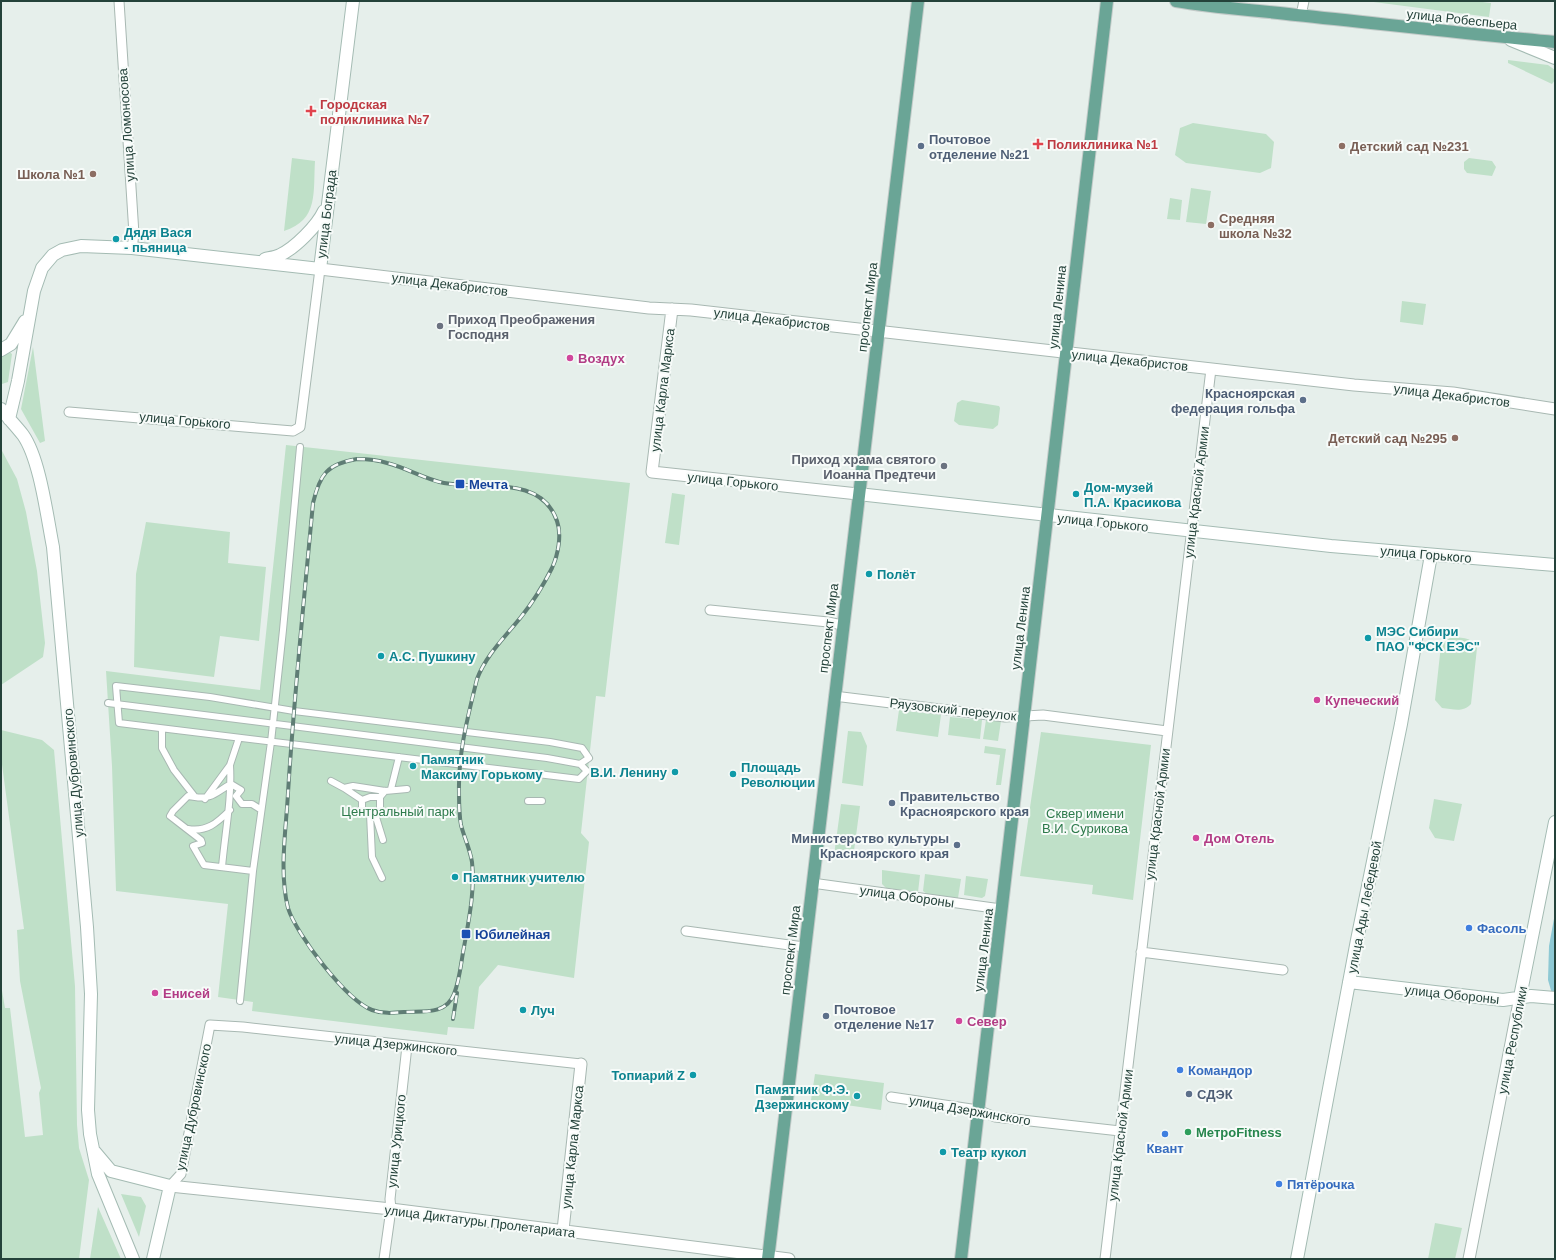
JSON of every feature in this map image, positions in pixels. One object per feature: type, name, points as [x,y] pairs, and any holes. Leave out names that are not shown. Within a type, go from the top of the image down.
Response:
[{"type":"main road","name":"улица Бограда","points":[[320,269],[353,1]]},
{"type":"main road","name":"проспект Мира","points":[[768,1258],[842,625],[918,1]]},
{"type":"main road","name":"улица Ленина","points":[[961,1259],[1107,1]]},
{"type":"main road","name":"улица Робеспьера","points":[[1176,1],[1210,7],[1272,12],[1426,30],[1555,42]]},
{"type":"main road","points":[[1247,1],[1272,12]]},
{"type":"main road","points":[[1504,37],[1555,58]]},
{"type":"main road","points":[[256,261],[280,255],[286,251],[312,230],[327,206]]},
{"type":"main road","name":"улица Декабристов","points":[[5,414],[18,381],[34,291],[38,278],[42,268],[53,255],[62,250],[72,247],[132,248],[320,269]]},
{"type":"main road","points":[[1,350],[10,344],[30,313]]},
{"type":"main road","name":"улица Дубровинского","points":[[5,414],[24,436],[33,457],[44,500],[53,547],[87,927],[91,994],[88,1110],[98,1174],[133,1259]]},
{"type":"main road","name":"улица Горького","points":[[858,494],[1192,532],[1431,555],[1555,565]]},
{"type":"main road","name":"улица Ады Лебедевой","points":[[1297,1259],[1431,555]]},
{"type":"main road","name":"улица Республики","points":[[1520,997],[1555,826]]},
{"type":"main road","name":"улица Обороны","points":[[1349,982],[1503,1000],[1520,997],[1555,998]]},
{"type":"main road","name":"улица Дубровинского","points":[[93,1149],[111,1171],[170,1186],[153,1259]]},
{"type":"street","name":"улица Ломоносова","points":[[119,1],[134,234],[132,248]]},
{"type":"street","points":[[1301,15],[1304,1]]},
{"type":"street","name":"улица Декабристов","points":[[320,269],[1354,385],[1453,393],[1555,409]]},
{"type":"street","name":"улица Бограда","points":[[300,427],[320,269]]},
{"type":"street","name":"улица Карла Маркса","points":[[652,472],[672,309]]},
{"type":"street","name":"улица Красной Армии","points":[[1105,1259],[1211,368]]},
{"type":"street","name":"улица Горького","points":[[69,412],[293,431],[300,427]]},
{"type":"street","points":[[240,1000],[260,809],[274,708],[300,447]]},
{"type":"street","name":"улица Горького","points":[[652,472],[858,494]]},
{"type":"street","points":[[710,610],[842,625]]},
{"type":"street","points":[[108,703],[118,705],[548,758],[580,764],[587,771],[579,779],[399,756],[119,724],[118,705],[116,686],[210,697],[274,708],[489,736],[550,742],[582,748],[589,758],[580,764]]},
{"type":"street","name":"Ряузовский переулок","points":[[834,696],[1004,717],[1042,715],[1167,731]]},
{"type":"street","points":[[162,729],[162,748],[174,770],[195,797]]},
{"type":"street","points":[[205,799],[230,765],[239,738]]},
{"type":"street","points":[[362,800],[370,797],[380,797],[388,790],[399,756]]},
{"type":"street","points":[[222,867],[230,810],[230,765]]},
{"type":"street","points":[[331,781],[362,800]]},
{"type":"street","points":[[231,784],[241,790],[236,796],[242,804],[252,804],[260,809]]},
{"type":"street","points":[[231,784],[220,790],[214,796],[205,799],[188,796],[170,816],[201,840],[202,843],[197,843],[193,846],[204,865],[253,871]]},
{"type":"street","points":[[344,788],[353,786],[388,790],[407,789]]},
{"type":"street","points":[[362,800],[362,810],[372,814],[377,814],[380,808],[380,797]]},
{"type":"street","points":[[528,801],[542,801]]},
{"type":"street","points":[[187,828],[212,826],[217,824],[230,810]]},
{"type":"street","points":[[372,814],[383,840]]},
{"type":"street","points":[[372,814],[370,836],[372,857],[382,878]]},
{"type":"street","points":[[370,836],[380,833]]},
{"type":"street","name":"улица Обороны","points":[[812,883],[1001,909]]},
{"type":"street","points":[[686,931],[804,947]]},
{"type":"street","points":[[1141,952],[1283,970]]},
{"type":"street","name":"улица Республики","points":[[1469,1259],[1520,997]]},
{"type":"street","name":"улица Дзержинского","points":[[210,1026],[243,1027],[581,1064]]},
{"type":"street","name":"улица Дубровинского","points":[[170,1186],[181,1174],[210,1026]]},
{"type":"street","name":"улица Урицкого","points":[[384,1259],[391,1209],[390,1199],[407,1046]]},
{"type":"street","name":"улица Карла Маркса","points":[[563,1230],[581,1064]]},
{"type":"street","name":"улица Дзержинского","points":[[891,1097],[978,1110],[995,1117],[1120,1131]]},
{"type":"street","name":"улица Диктатуры Пролетариата","points":[[170,1186],[391,1209],[563,1230],[768,1258],[789,1259]]},
{"type":"green space","points":[[1366,1],[1474,1],[1491,3],[1489,17]]},
{"type":"green space","points":[[1508,60],[1548,65],[1555,70],[1555,80],[1552,84],[1508,63]]},
{"type":"green space","points":[[1193,123],[1266,134],[1274,142],[1271,168],[1260,173],[1186,163],[1175,155],[1180,128]]},
{"type":"green space","points":[[292,158],[315,161],[314,194],[309,212],[303,220],[284,231]]},
{"type":"green space","points":[[1469,158],[1492,161],[1496,167],[1492,176],[1467,173],[1464,169],[1464,162]]},
{"type":"green space","points":[[1191,188],[1211,191],[1206,224],[1186,222]]},
{"type":"green space","points":[[1170,198],[1182,200],[1180,220],[1167,219]]},
{"type":"green space","points":[[1402,301],[1426,304],[1423,325],[1400,322]]},
{"type":"green space","points":[[33,347],[45,441],[40,443],[21,409]]},
{"type":"green space","points":[[8,351],[12,354],[8,382],[2,384],[1,354]]},
{"type":"green space","points":[[962,400],[999,406],[998,425],[993,429],[959,425],[954,421],[957,403]]},
{"type":"green space","name":"Центральный парк","points":[[286,445],[630,483],[605,697],[596,696],[581,833],[589,842],[574,978],[498,965],[479,987],[474,1029],[448,1027],[447,1035],[252,1011],[253,1002],[218,997],[228,904],[116,891],[112,766],[106,671],[260,690]]},
{"type":"green space","points":[[1,449],[17,479],[26,512],[37,571],[45,643],[43,657],[1,685]]},
{"type":"green space","points":[[672,493],[685,495],[679,545],[665,543]]},
{"type":"green space","points":[[146,522],[230,532],[228,563],[266,567],[259,641],[220,636],[214,677],[134,667],[136,574]]},
{"type":"green space","points":[[1451,637],[1470,640],[1477,648],[1471,704],[1465,709],[1454,710],[1442,708],[1435,700],[1441,645]]},
{"type":"green space","points":[[899,710],[941,715],[938,737],[896,731]]},
{"type":"green space","points":[[950,717],[982,720],[980,739],[948,735]]},
{"type":"green space","points":[[986,720],[1001,721],[998,741],[983,739]]},
{"type":"green space","points":[[1,730],[42,740],[54,750],[75,986],[77,1125],[79,1148],[89,1180],[79,1259],[1,1259],[1,985],[5,1008],[10,1008],[25,1137],[43,1135],[39,1093],[41,1088],[20,981],[17,930],[24,929],[1,757]]},
{"type":"green space","points":[[848,731],[861,732],[867,746],[863,786],[842,783]]},
{"type":"green space","name":"Сквер имени В.И. Сурикова","points":[[1041,732],[1151,745],[1133,900],[1092,894],[1093,885],[1020,876]]},
{"type":"green space","points":[[985,746],[1006,749],[1001,785],[996,785],[1000,755],[984,753]]},
{"type":"green space","points":[[1434,799],[1462,804],[1454,841],[1435,838],[1429,828]]},
{"type":"green space","points":[[841,804],[860,806],[853,858],[834,855]]},
{"type":"green space","points":[[882,870],[920,875],[918,892],[886,888],[882,884]]},
{"type":"green space","points":[[925,874],[961,879],[958,898],[927,894],[923,891]]},
{"type":"green space","points":[[966,876],[988,879],[985,896],[982,898],[964,895]]},
{"type":"green space","points":[[815,1074],[884,1083],[881,1110],[811,1100]]},
{"type":"green space","points":[[121,1194],[141,1197],[146,1206],[139,1237]]},
{"type":"green space","points":[[98,1207],[121,1259],[90,1259]]},
{"type":"green space","points":[[1435,1223],[1462,1228],[1455,1259],[1428,1259]]},
{"type":"water","points":[[1555,913],[1555,1004],[1548,980],[1549,946]]},
{"type":"railway","points":[[357,459],[384,462],[444,483],[509,487],[524,490],[538,496],[549,506],[557,521],[559,532],[558,551],[549,575],[530,606],[485,662],[477,679],[464,735],[459,777],[460,821],[470,852],[473,873],[468,926],[459,976],[454,994],[446,1006],[440,1009],[419,1012],[384,1013],[372,1010],[361,1004],[349,994],[323,965],[301,934],[288,908],[285,894],[285,836],[296,684],[313,503],[319,485],[326,472],[338,464],[357,459]]},
{"type":"railway","points":[[453,1019],[457,993]]},
{"type":"place","name":"Городская поликлиника №7","points":[[311,111]]},
{"type":"place","name":"Поликлиника №1","points":[[1038,144]]},
{"type":"place","name":"Почтовое отделение №21","points":[[921,146]]},
{"type":"place","name":"Детский сад №231","points":[[1342,146]]},
{"type":"place","name":"Школа №1","points":[[93,174]]},
{"type":"place","name":"Средняя школа №32","points":[[1211,225]]},
{"type":"place","name":"Дядя Вася - пьяница","points":[[116,239]]},
{"type":"place","name":"Приход Преображения Господня","points":[[440,326]]},
{"type":"place","name":"Воздух","points":[[570,358]]},
{"type":"place","name":"Красноярская федерация гольфа","points":[[1303,400]]},
{"type":"place","name":"Детский сад №295","points":[[1455,438]]},
{"type":"place","name":"Приход храма святого Иоанна Предтечи","points":[[944,466]]},
{"type":"place","name":"Мечта","points":[[460,484]]},
{"type":"place","name":"Дом-музей П.А. Красикова","points":[[1076,494]]},
{"type":"place","name":"Полёт","points":[[869,574]]},
{"type":"place","name":"МЭС Сибири ПАО \"ФСК ЕЭС\"","points":[[1368,638]]},
{"type":"place","name":"А.С. Пушкину","points":[[381,656]]},
{"type":"place","name":"Купеческий","points":[[1317,700]]},
{"type":"place","name":"Памятник Максиму Горькому","points":[[413,766]]},
{"type":"place","name":"В.И. Ленину","points":[[675,772]]},
{"type":"place","name":"Площадь Революции","points":[[733,774]]},
{"type":"place","name":"Правительство Красноярского края","points":[[892,803]]},
{"type":"place","name":"Дом Отель","points":[[1196,838]]},
{"type":"place","name":"Министерство культуры Красноярского края","points":[[957,845]]},
{"type":"place","name":"Памятник учителю","points":[[455,877]]},
{"type":"place","name":"Фасоль","points":[[1469,928]]},
{"type":"place","name":"Юбилейная","points":[[466,934]]},
{"type":"place","name":"Енисей","points":[[155,993]]},
{"type":"place","name":"Луч","points":[[523,1010]]},
{"type":"place","name":"Почтовое отделение №17","points":[[826,1016]]},
{"type":"place","name":"Север","points":[[959,1021]]},
{"type":"place","name":"Командор","points":[[1180,1070]]},
{"type":"place","name":"Топиарий Z","points":[[693,1075]]},
{"type":"place","name":"СДЭК","points":[[1189,1094]]},
{"type":"place","name":"Памятник Ф.Э. Дзержинскому","points":[[857,1096]]},
{"type":"place","name":"МетроFitness","points":[[1188,1132]]},
{"type":"place","name":"Квант","points":[[1165,1134]]},
{"type":"place","name":"Театр кукол","points":[[943,1152]]},
{"type":"place","name":"Пятёрочка","points":[[1279,1184]]}]
